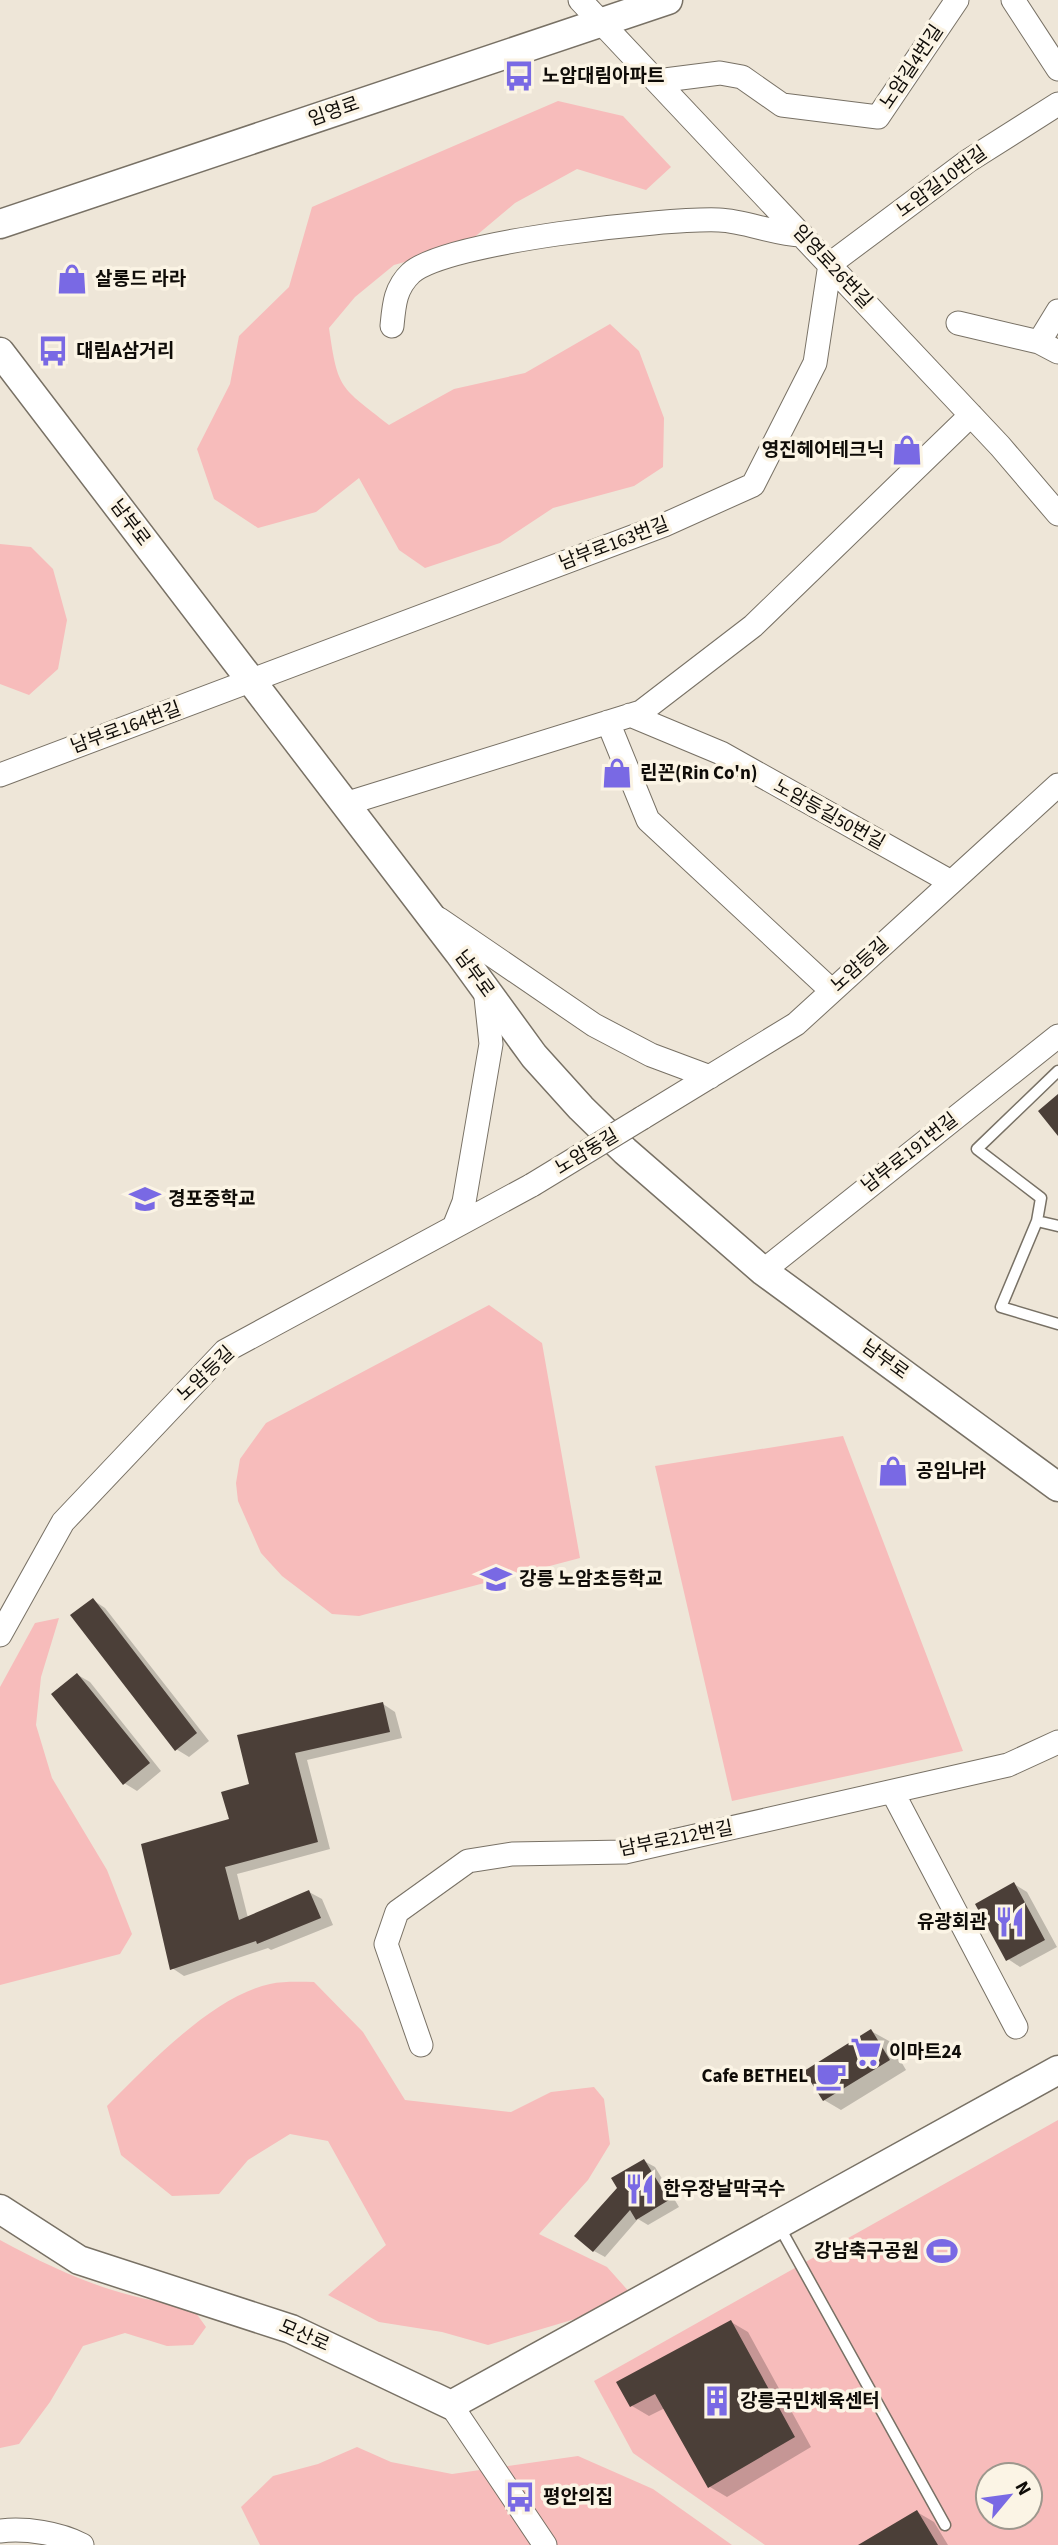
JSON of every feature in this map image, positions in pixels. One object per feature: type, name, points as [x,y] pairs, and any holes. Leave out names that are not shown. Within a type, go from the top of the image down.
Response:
[{"type":"street","name":"임영로26번길","points":[[580,0],[971,415],[1058,514]]},
{"type":"street","name":"임영로","points":[[0,224],[668,0]]},
{"type":"street","name":"노암길4번길","points":[[657,81],[720,73],[742,77],[782,106],[878,117],[957,0]]},
{"type":"street","points":[[1013,0],[1050,42],[1058,69]]},
{"type":"street","name":"노암길10번길","points":[[830,264],[968,161],[1058,104]]},
{"type":"street","points":[[393,326],[395,300],[401,283],[414,270],[431,262],[493,244],[555,234],[721,220],[778,234],[803,235]]},
{"type":"street","name":"남부로163번길","points":[[251,681],[664,525],[753,485],[815,363],[830,264]]},
{"type":"street","points":[[958,323],[1049,347],[1058,311]]},
{"type":"street","name":"남부로","points":[[0,352],[534,1056],[581,1108],[625,1151],[763,1270],[1058,1487]]},
{"type":"street","points":[[345,804],[641,712],[753,626],[971,415]]},
{"type":"street","name":"남부로164번길","points":[[0,775],[251,681]]},
{"type":"street","name":"노암등길50번길","points":[[630,715],[721,753],[951,882]]},
{"type":"street","points":[[608,722],[648,820],[832,991]]},
{"type":"street","name":"노암등길","points":[[642,1118],[796,1024],[1058,785]]},
{"type":"street","points":[[425,910],[594,1024],[651,1055],[710,1077]]},
{"type":"street","points":[[454,1227],[464,1202],[491,1044],[485,988]]},
{"type":"street","name":"남부로191번길","points":[[763,1270],[1058,1036]]},
{"type":"street","name":"노암동길","points":[[531,1185],[642,1118]]},
{"type":"street","name":"노암등길","points":[[0,1635],[63,1522],[225,1351],[531,1185]]},
{"type":"street","name":"남부로212번길","points":[[421,2045],[386,1944],[397,1912],[468,1861],[512,1854],[625,1852],[1008,1765],[1058,1742]]},
{"type":"street","points":[[893,1793],[1016,2027]]},
{"type":"street","points":[[545,2545],[451,2405],[1058,2070]]},
{"type":"street","name":"모산로","points":[[0,2209],[79,2260],[291,2329],[451,2405]]},
{"type":"street","points":[[0,2531],[16,2529],[71,2539],[82,2545]]},
{"type":"lane","points":[[1058,1071],[977,1149],[1041,1198],[1037,1221],[1001,1307],[1058,1324]]},
{"type":"lane","points":[[1037,1221],[1058,1226]]},
{"type":"lane","points":[[779,2226],[945,2525]]},
{"type":"shaded area","points":[[558,101],[623,116],[671,167],[646,190],[577,169],[515,203],[465,245],[394,265],[355,297],[329,328],[335,364],[344,386],[351,394],[389,425],[454,389],[525,373],[610,324],[639,351],[664,418],[663,467],[634,486],[553,508],[500,543],[425,568],[399,550],[359,478],[316,512],[258,528],[214,499],[197,449],[230,384],[239,336],[289,287],[312,207]]},
{"type":"shaded area","points":[[0,544],[31,547],[53,569],[67,620],[58,669],[29,695],[0,684]]},
{"type":"shaded area","points":[[489,1305],[542,1343],[580,1558],[359,1616],[332,1614],[282,1576],[261,1553],[238,1501],[236,1483],[240,1459],[266,1423]]},
{"type":"shaded area","points":[[843,1436],[963,1751],[732,1801],[655,1466]]},
{"type":"shaded area","points":[[59,1618],[41,1677],[36,1725],[52,1778],[107,1870],[132,1934],[120,1954],[0,1985],[0,1687],[35,1623]]},
{"type":"shaded area","points":[[314,1982],[363,2032],[405,2100],[511,2112],[551,2092],[594,2087],[604,2099],[610,2144],[588,2180],[539,2234],[607,2267],[632,2295],[592,2314],[488,2345],[442,2332],[379,2322],[328,2295],[386,2245],[328,2141],[290,2134],[248,2160],[219,2194],[172,2196],[121,2155],[107,2106],[182,2034],[226,2002],[248,1991],[275,1983]]},
{"type":"shaded area","name":"강남축구공원","points":[[1058,2120],[1058,2545],[765,2545],[633,2453],[594,2381]]},
{"type":"shaded area","points":[[0,2240],[46,2264],[115,2291],[164,2303],[191,2306],[206,2327],[193,2345],[167,2346],[125,2333],[83,2346],[50,2402],[19,2444],[0,2448]]},
{"type":"shaded area","points":[[357,2447],[391,2462],[452,2474],[578,2456],[653,2489],[732,2545],[260,2545],[241,2507],[273,2476],[318,2464]]},
{"type":"building","points":[[1058,1094],[1058,1136],[1038,1111]]},
{"type":"building","points":[[93,1598],[197,1733],[175,1751],[70,1615]]},
{"type":"building","points":[[77,1673],[150,1763],[123,1785],[51,1694]]},
{"type":"building","points":[[383,1702],[390,1732],[295,1753],[318,1842],[225,1867],[239,1920],[309,1890],[321,1918],[257,1944],[256,1941],[170,1970],[141,1844],[229,1819],[221,1792],[249,1784],[237,1735]]},
{"type":"building","name":"유광회관","points":[[1014,1882],[1045,1940],[1006,1961],[975,1904]]},
{"type":"building","points":[[871,2029],[890,2060],[823,2101],[804,2071]]},
{"type":"building","points":[[644,2159],[669,2200],[636,2220],[630,2210],[593,2252],[574,2236],[617,2188],[611,2178]]},
{"type":"building","name":"강릉국민체육센터","points":[[731,2320],[795,2437],[708,2488],[655,2394],[630,2407],[616,2382]]},
{"type":"building","points":[[917,2510],[938,2545],[858,2545]]},
{"type":"place","name":"노암대림아파트","points":[[519,76]]},
{"type":"place","name":"살롱드 라라","points":[[72,279]]},
{"type":"place","name":"대림A삼거리","points":[[53,351]]},
{"type":"place","name":"영진헤어테크닉","points":[[907,450]]},
{"type":"place","name":"린꼰(Rin Co'n)","points":[[617,773]]},
{"type":"place","name":"경포중학교","points":[[145,1199]]},
{"type":"place","name":"공임나라","points":[[893,1471]]},
{"type":"place","name":"강릉 노암초등학교","points":[[496,1579]]},
{"type":"place","name":"유광회관","points":[[1010,1922]]},
{"type":"place","name":"이마트24","points":[[866,2052]]},
{"type":"place","name":"Cafe BETHEL","points":[[831,2076]]},
{"type":"place","name":"한우장날막국수","points":[[640,2189]]},
{"type":"place","name":"강남축구공원","points":[[942,2251]]},
{"type":"place","name":"강릉국민체육센터","points":[[717,2401]]},
{"type":"place","name":"평안의집","points":[[520,2497]]}]
